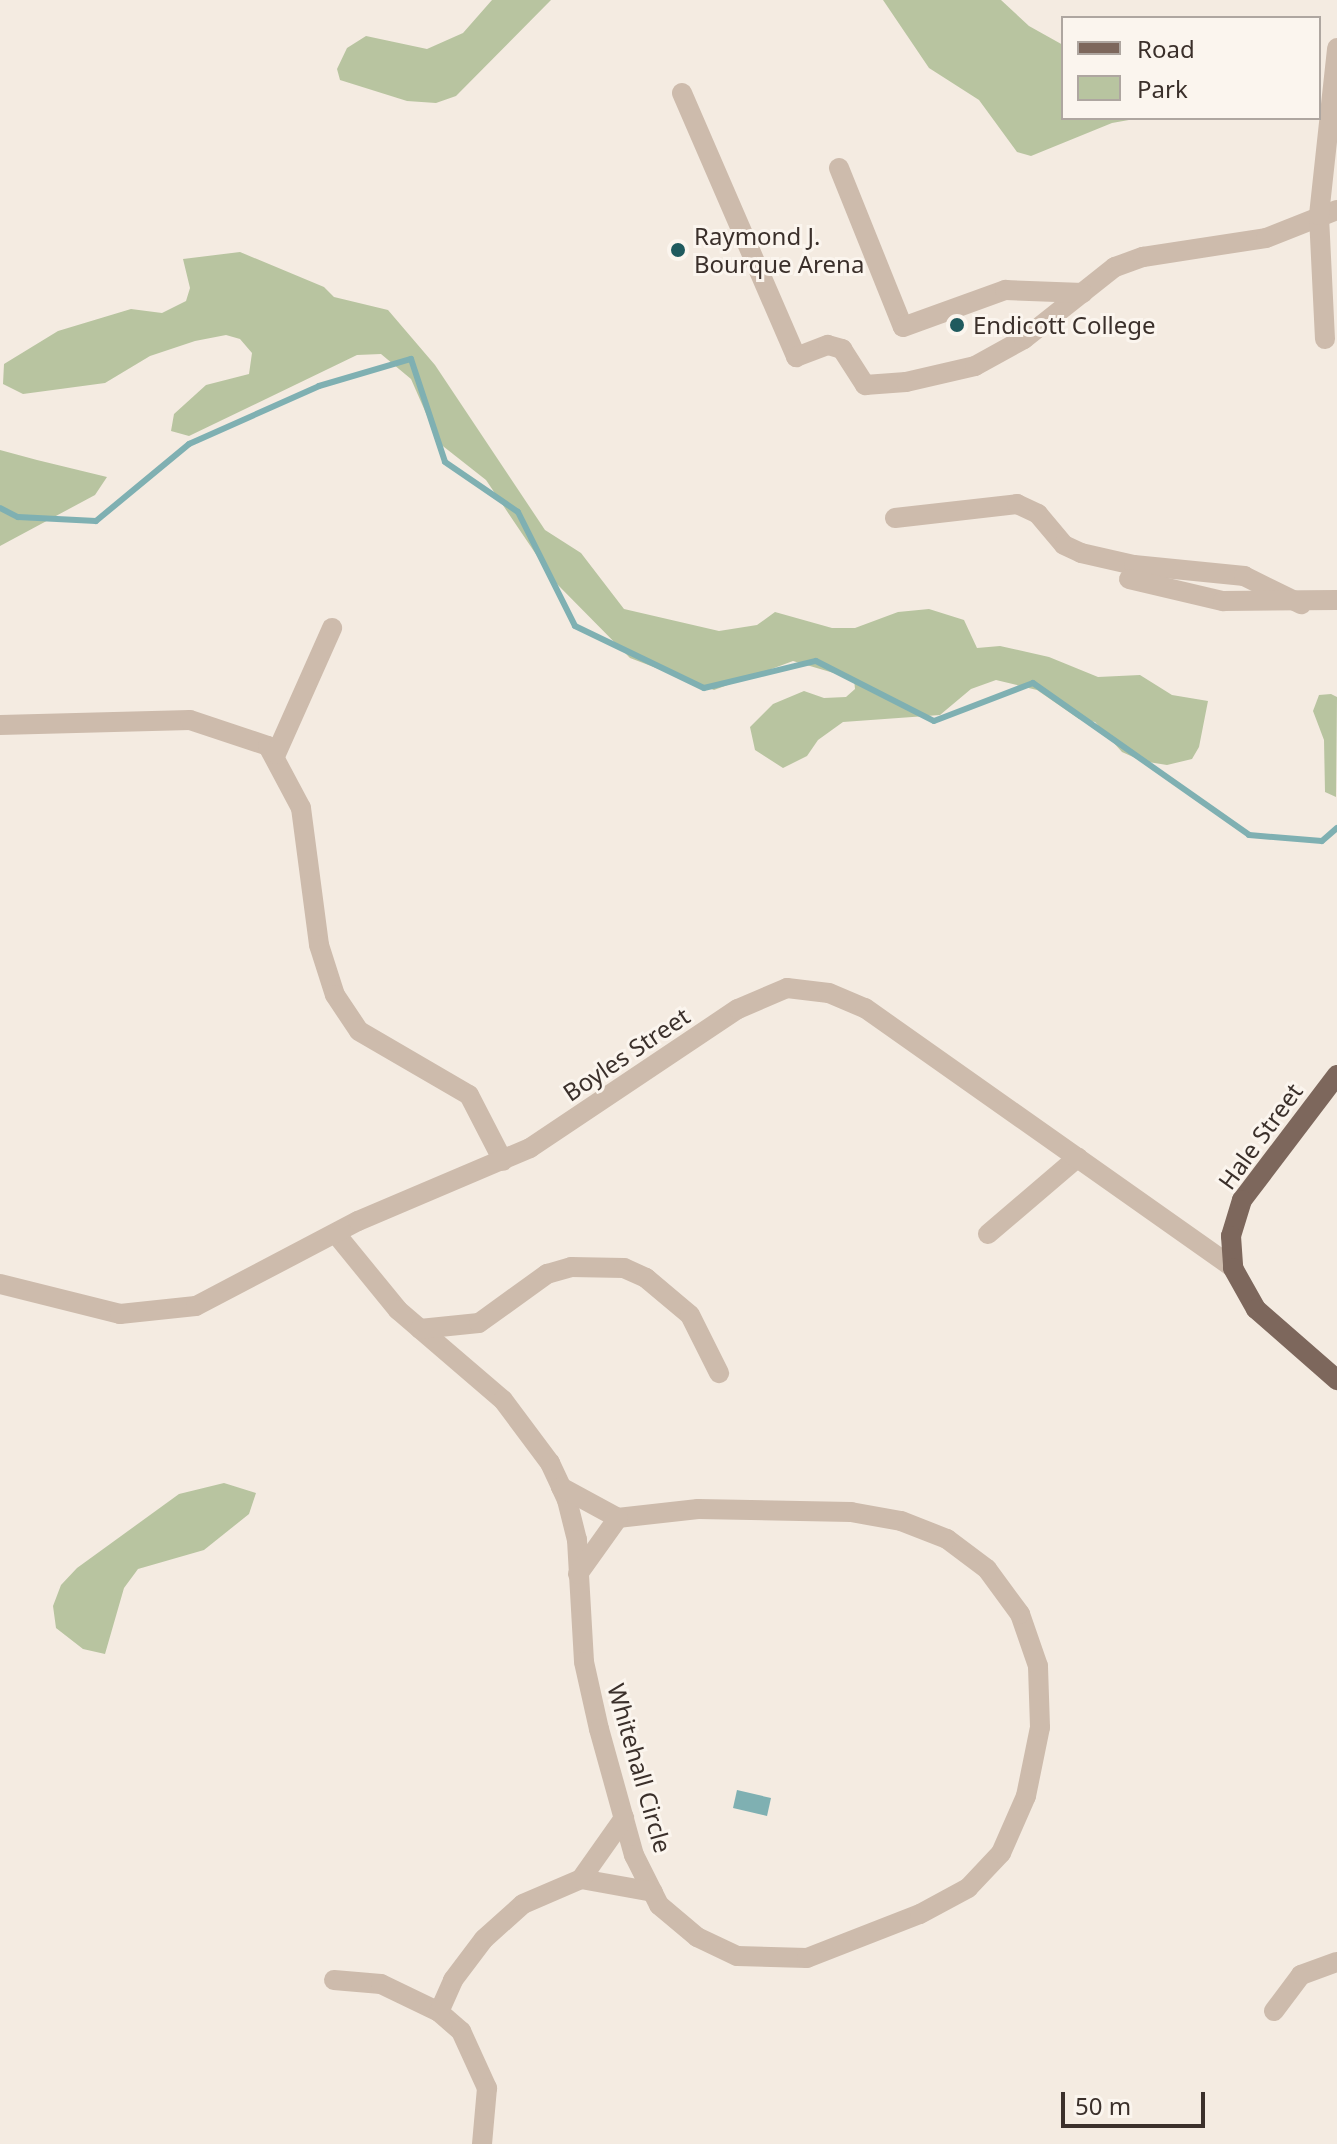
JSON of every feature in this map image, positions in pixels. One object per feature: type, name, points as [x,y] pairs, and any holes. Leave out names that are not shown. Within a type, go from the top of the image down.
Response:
[{"type":"main road","name":"Hale Street","points":[[1337,1075],[1242,1200],[1231,1236],[1233,1268],[1256,1309],[1337,1380]]},
{"type":"street","points":[[1325,339],[1337,48]]},
{"type":"street","points":[[682,93],[796,357],[828,345],[842,349],[865,385],[906,382],[975,366],[1024,339],[1115,267],[1143,257],[1266,238],[1328,212]]},
{"type":"street","points":[[839,168],[903,327],[1005,290],[1083,293]]},
{"type":"street","points":[[895,518],[1017,504],[1038,514],[1064,545],[1081,553],[1134,565],[1244,576],[1301,604]]},
{"type":"street","points":[[1129,579],[1223,601],[1301,604],[1337,600]]},
{"type":"street","points":[[276,754],[332,628]]},
{"type":"street","points":[[0,725],[190,720],[247,735],[276,754],[301,808],[314,876],[319,945],[335,995],[359,1031],[469,1095],[503,1161]]},
{"type":"street","name":"Boyles Street","points":[[0,1284],[92,1310],[173,1312],[224,1294],[336,1234],[503,1161],[575,1120],[738,1009],[797,988],[829,993],[865,1008],[1233,1268]]},
{"type":"street","points":[[988,1234],[1078,1157]]},
{"type":"street","name":"Whitehall Circle","points":[[336,1234],[398,1310],[503,1400],[561,1487],[577,1540],[584,1662],[624,1818],[659,1905],[697,1937],[737,1956],[767,1960],[807,1958],[920,1914],[968,1888],[1001,1853],[1026,1796],[1040,1727],[1038,1666],[1020,1614],[987,1569],[947,1539],[901,1521],[851,1512],[764,1509],[618,1518],[561,1487]]},
{"type":"street","points":[[420,1329],[479,1323],[530,1285],[559,1271],[624,1268],[646,1278],[690,1315],[719,1373]]},
{"type":"street","points":[[578,1574],[618,1518]]},
{"type":"street","points":[[439,2012],[453,1980],[484,1939],[523,1904],[581,1879],[624,1818]]},
{"type":"street","points":[[581,1879],[653,1892]]},
{"type":"street","points":[[1274,2011],[1301,1975],[1337,1962]]},
{"type":"street","points":[[334,1980],[381,1984],[439,2012],[461,2031],[487,2088],[482,2144]]},
{"type":"green space","points":[[492,0],[551,0],[456,96],[436,103],[407,101],[340,80],[337,69],[347,48],[366,36],[427,49],[463,33]]},
{"type":"green space","points":[[883,0],[1001,0],[1029,26],[1061,44],[1061,120],[1129,120],[1112,123],[1031,156],[1017,152],[979,100],[929,68]]},
{"type":"green space","points":[[240,252],[324,287],[334,297],[388,310],[435,365],[545,530],[581,553],[624,609],[719,631],[757,625],[775,612],[832,628],[855,628],[898,612],[929,609],[964,620],[977,648],[1000,646],[1049,657],[1098,677],[1140,675],[1172,695],[1208,701],[1199,747],[1192,759],[1167,765],[1142,761],[1122,752],[1095,722],[1079,719],[1037,690],[996,680],[971,689],[940,715],[843,722],[818,740],[807,756],[783,768],[755,750],[750,727],[773,704],[804,691],[824,698],[846,697],[855,689],[854,679],[793,661],[714,690],[630,658],[554,581],[486,480],[439,443],[411,379],[381,354],[357,355],[189,436],[171,431],[174,414],[206,385],[249,374],[252,353],[240,339],[226,335],[195,341],[150,356],[105,383],[23,394],[3,384],[4,364],[58,331],[131,309],[162,313],[186,301],[190,288],[183,259]]},
{"type":"green space","points":[[0,450],[107,477],[95,495],[0,546]]},
{"type":"green space","points":[[1319,695],[1337,697],[1336,797],[1325,792],[1324,740],[1313,711]]},
{"type":"green space","points":[[224,1483],[256,1493],[249,1514],[204,1550],[138,1569],[124,1588],[105,1654],[83,1649],[56,1628],[53,1606],[61,1585],[77,1568],[179,1494]]},
{"type":"water","points":[[737,1790],[771,1798],[767,1816],[733,1808]]},
{"type":"waterway","points":[[0,508],[18,517],[96,521],[189,444],[319,386],[411,359],[445,462],[518,512],[575,626],[704,688],[816,661],[934,721],[1033,683],[1249,835],[1322,841],[1337,828]]},
{"type":"place","name":"Raymond J. Bourque Arena","points":[[678,250]]},
{"type":"place","name":"Endicott College","points":[[957,325]]}]
